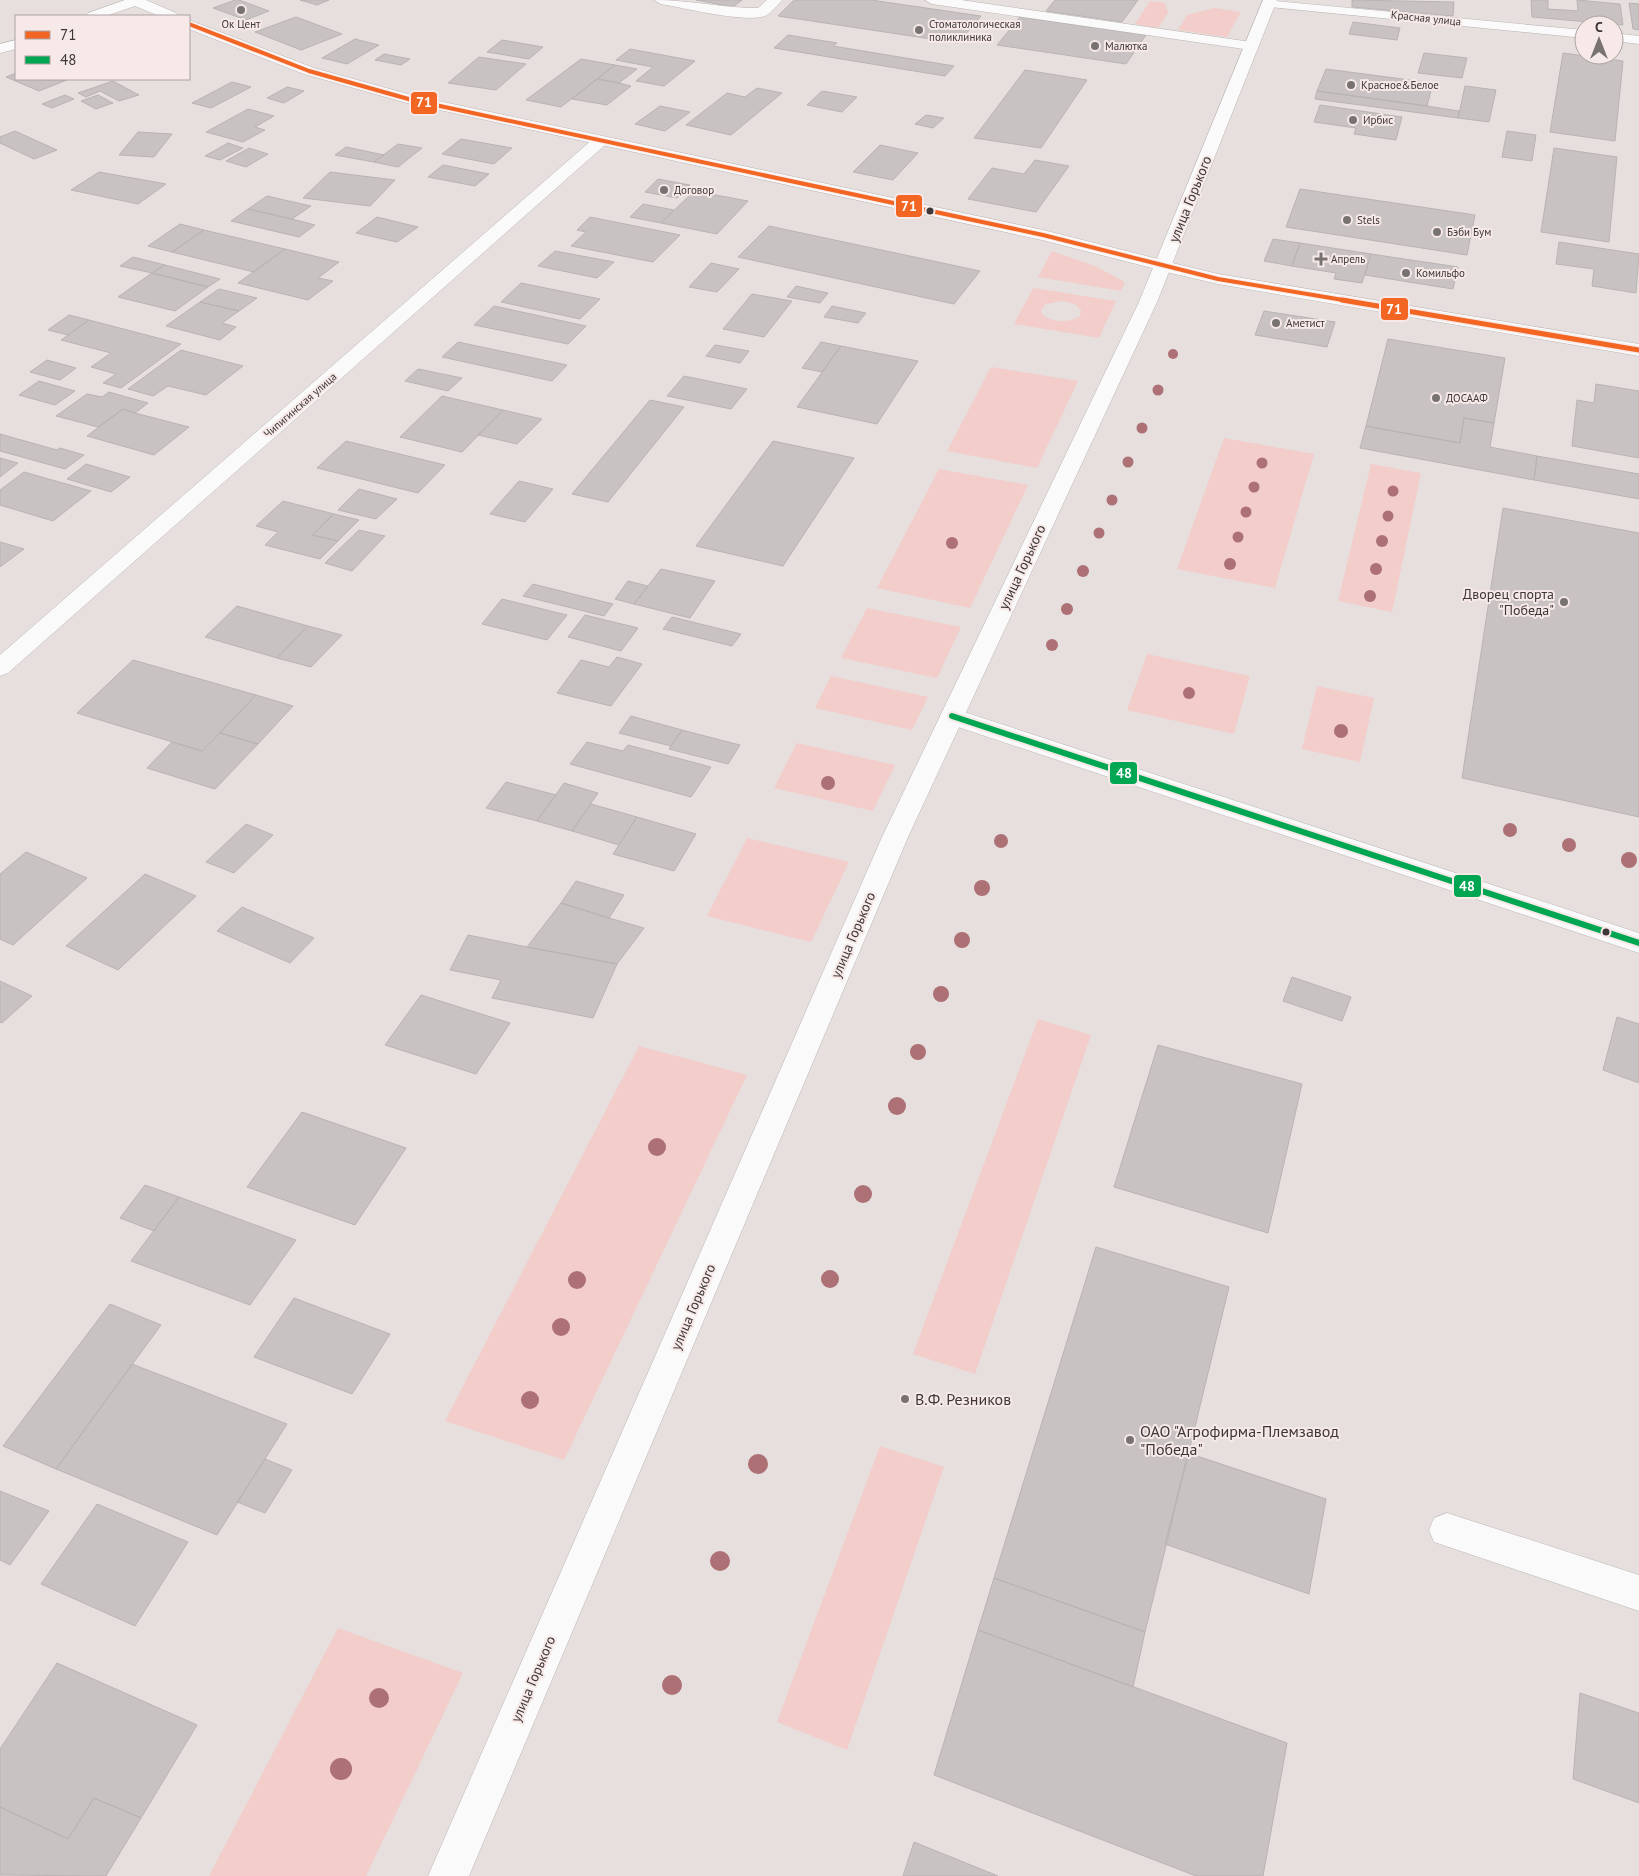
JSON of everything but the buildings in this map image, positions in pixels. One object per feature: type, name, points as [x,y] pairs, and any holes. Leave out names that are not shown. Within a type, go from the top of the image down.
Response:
[{"type":"street","points":[[96,15],[135,0],[169,15]]},
{"type":"street","points":[[661,0],[733,12],[762,12],[775,0]]},
{"type":"street","points":[[932,0],[1251,46]]},
{"type":"street","name":"улица Горького","points":[[448,1876],[895,837],[1164,266],[1269,1]]},
{"type":"street","name":"Красная улица","points":[[1269,1],[1574,33]]},
{"type":"street","points":[[190,24],[276,60],[353,85],[599,142],[1043,236],[1218,279],[1639,350]]},
{"type":"street","points":[[1624,38],[1639,40]]},
{"type":"street","points":[[0,49],[15,44]]},
{"type":"street","name":"Чипигинская улица","points":[[0,668],[599,142]]},
{"type":"street","points":[[952,716],[1639,943]]},
{"type":"street","points":[[1447,1530],[1639,1593]]},
{"type":"shaded area","points":[[1150,1],[1165,3],[1168,13],[1158,28],[1135,24]]},
{"type":"shaded area","points":[[1214,8],[1241,12],[1227,37],[1178,30],[1187,15]]},
{"type":"shaded area","points":[[1052,251],[1097,267],[1125,282],[1121,291],[1038,277]]},
{"type":"shaded area","points":[[1033,288],[1116,301],[1099,338],[1014,324]],"holes":[[[1063,301],[1075,304],[1081,310],[1080,316],[1066,321],[1046,317],[1042,314],[1041,310],[1046,304]]]},
{"type":"shaded area","points":[[991,367],[1078,381],[1037,468],[947,451]]},
{"type":"shaded area","points":[[1224,438],[1314,454],[1275,588],[1177,569]]},
{"type":"shaded area","points":[[1371,464],[1421,473],[1392,612],[1338,601]]},
{"type":"shaded area","points":[[939,469],[1028,485],[970,608],[877,588]]},
{"type":"shaded area","points":[[867,608],[961,627],[937,678],[841,658]]},
{"type":"shaded area","points":[[1147,654],[1250,676],[1234,734],[1127,710]]},
{"type":"shaded area","points":[[831,676],[928,697],[912,730],[815,708]]},
{"type":"shaded area","points":[[1317,686],[1374,698],[1360,762],[1302,749]]},
{"type":"shaded area","points":[[797,743],[895,765],[873,811],[774,788]]},
{"type":"shaded area","points":[[747,838],[849,862],[811,942],[707,916]]},
{"type":"shaded area","points":[[1038,1019],[1091,1035],[975,1374],[913,1354]]},
{"type":"shaded area","points":[[639,1046],[747,1075],[564,1460],[445,1421]]},
{"type":"shaded area","points":[[880,1446],[944,1467],[847,1750],[777,1722]]},
{"type":"shaded area","points":[[338,1628],[463,1673],[366,1876],[209,1876]]},
{"type":"transit line","name":"71","points":[[190,24],[309,71],[412,100],[1043,235],[1218,279],[1639,350]]},
{"type":"transit line","name":"48","points":[[952,716],[1639,943]]},
{"type":"place","name":"Ок Цент","points":[[241,10]]},
{"type":"place","name":"Стоматологическая поликлиника","points":[[919,30]]},
{"type":"place","name":"Малютка","points":[[1095,46]]},
{"type":"place","name":"Красное&Белое","points":[[1351,85]]},
{"type":"place","name":"Ирбис","points":[[1353,120]]},
{"type":"place","name":"Договор","points":[[664,190]]},
{"type":"place","name":"Stels","points":[[1347,220]]},
{"type":"place","name":"Бэби Бум","points":[[1437,232]]},
{"type":"place","name":"Апрель","points":[[1321,259]]},
{"type":"place","name":"Комильфо","points":[[1406,273]]},
{"type":"place","name":"Аметист","points":[[1276,323]]},
{"type":"place","name":"ДОСААФ","points":[[1436,398]]},
{"type":"place","name":"Дворец спорта \"Победа\"","points":[[1564,602]]},
{"type":"place","name":"В.Ф. Резников","points":[[905,1399]]},
{"type":"place","name":"ОАО \"Агрофирма-Племзавод \"Победа\"","points":[[1130,1440]]}]
